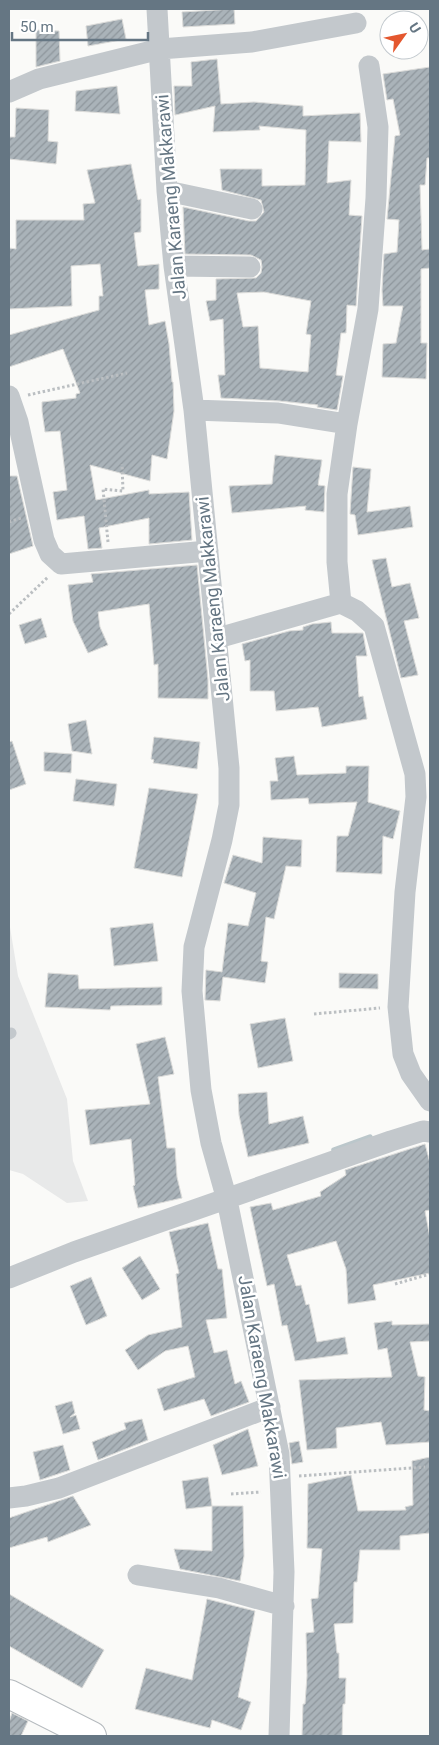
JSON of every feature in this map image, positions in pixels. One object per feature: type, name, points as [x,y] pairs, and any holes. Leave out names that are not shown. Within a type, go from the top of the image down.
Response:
[{"type":"main road","points":[[9,1694],[86,1735]]},
{"type":"street","name":"Jalan Karaeng Makkarawi","points":[[157,9],[167,191],[174,266],[194,410],[218,638],[229,768],[229,805],[222,840],[201,915],[192,970],[201,1090],[270,1407],[282,1484],[284,1606],[279,1736]]},
{"type":"street","points":[[9,92],[39,78],[160,49],[252,42],[356,23]]},
{"type":"street","points":[[341,603],[337,562],[337,494],[368,309],[377,180],[378,127],[370,66]]},
{"type":"street","points":[[167,191],[252,209]]},
{"type":"street","points":[[174,266],[250,267]]},
{"type":"street","points":[[9,397],[18,422],[44,540],[50,554],[61,564],[208,551]]},
{"type":"street","points":[[194,410],[278,413],[348,424]]},
{"type":"street","points":[[218,638],[341,603],[367,618],[374,626],[415,774],[415,810],[405,892],[398,1007],[403,1054],[411,1074],[430,1102]]},
{"type":"street","points":[[9,1278],[225,1194],[412,1134],[430,1132]]},
{"type":"street","points":[[9,1498],[38,1494],[76,1482],[270,1407]]},
{"type":"street","points":[[138,1575],[218,1588],[284,1606]]},
{"type":"path","points":[[9,397],[127,373]]},
{"type":"path","points":[[110,560],[103,489],[123,491],[122,464]]},
{"type":"path","points":[[9,614],[61,564]]},
{"type":"path","points":[[314,1014],[398,1007]]},
{"type":"path","points":[[395,1284],[430,1274]]},
{"type":"path","points":[[232,1494],[282,1484],[425,1467]]},
{"type":"shaded area","points":[[9,921],[18,976],[67,1099],[73,1161],[88,1201],[67,1203],[23,1174],[9,1170]]},
{"type":"building","points":[[234,9],[235,24],[183,27],[182,12]]},
{"type":"building","points":[[122,19],[126,39],[88,46],[86,26]]},
{"type":"building","points":[[36,30],[59,31],[60,61],[36,67]]},
{"type":"building","points":[[217,59],[221,104],[254,102],[303,106],[303,116],[360,113],[361,142],[329,141],[327,183],[351,180],[349,215],[362,216],[356,306],[347,305],[346,333],[341,333],[336,375],[343,376],[337,410],[317,407],[318,405],[280,401],[221,398],[218,375],[225,375],[223,319],[210,321],[206,301],[216,300],[216,279],[256,278],[261,273],[261,260],[251,255],[185,254],[183,207],[256,221],[264,212],[261,200],[222,190],[220,169],[262,169],[262,186],[305,185],[306,130],[259,126],[260,130],[213,132],[215,106],[175,115],[174,86],[192,86],[191,62]],"holes":[[[264,292],[311,301],[306,334],[311,335],[308,372],[260,368],[258,326],[243,327],[237,293]]]},
{"type":"building","points":[[430,67],[430,158],[427,158],[425,185],[420,185],[422,250],[430,249],[430,268],[421,269],[421,343],[427,343],[426,379],[382,377],[383,344],[396,343],[403,306],[383,306],[384,254],[397,252],[399,220],[387,219],[395,136],[400,135],[393,99],[387,100],[383,74]]},
{"type":"building","points":[[117,86],[120,114],[75,111],[76,91]]},
{"type":"building","points":[[16,108],[49,110],[48,141],[58,142],[56,164],[9,159],[9,137],[15,137]]},
{"type":"building","points":[[131,164],[138,200],[141,199],[141,232],[134,233],[138,266],[159,264],[159,289],[145,290],[149,325],[165,321],[173,382],[174,411],[167,459],[152,455],[150,481],[90,465],[96,500],[149,490],[149,494],[189,492],[192,540],[149,544],[149,518],[99,528],[102,548],[88,549],[84,516],[57,520],[53,492],[67,490],[60,431],[45,432],[42,411],[42,402],[76,398],[76,394],[80,393],[63,349],[9,367],[9,335],[99,310],[99,296],[103,296],[100,264],[71,266],[72,306],[9,309],[9,248],[16,249],[16,220],[84,220],[83,204],[95,203],[87,170]]},
{"type":"building","points":[[275,455],[322,460],[318,485],[325,486],[324,512],[305,510],[306,506],[232,513],[229,486],[272,484]]},
{"type":"building","points":[[353,467],[371,469],[367,512],[410,506],[413,527],[358,535],[355,515],[350,514]]},
{"type":"building","points":[[9,476],[17,476],[33,546],[9,554]]},
{"type":"building","points":[[386,558],[392,587],[410,583],[419,618],[404,621],[418,675],[401,678],[372,560]]},
{"type":"building","points":[[197,565],[208,680],[208,699],[158,698],[158,664],[154,665],[149,604],[98,612],[100,627],[108,645],[88,653],[73,621],[68,585],[93,582],[91,574]]},
{"type":"building","points":[[41,618],[47,637],[25,644],[19,625]]},
{"type":"building","points":[[331,622],[332,633],[363,633],[367,656],[356,656],[359,697],[363,696],[367,719],[322,727],[318,707],[276,711],[274,691],[250,691],[250,660],[245,661],[242,644],[289,631],[303,630],[303,627],[312,624]]},
{"type":"building","points":[[86,720],[92,754],[72,751],[68,724]]},
{"type":"building","points":[[154,737],[200,742],[197,769],[153,763],[154,760],[151,759]]},
{"type":"building","points":[[12,741],[26,784],[9,790],[9,742]]},
{"type":"building","points":[[44,752],[72,754],[71,773],[44,771]]},
{"type":"building","points":[[294,756],[297,775],[346,773],[346,766],[369,766],[368,802],[400,811],[393,839],[383,836],[382,874],[336,872],[337,836],[348,836],[357,802],[309,804],[308,798],[271,800],[270,781],[278,781],[275,758]]},
{"type":"building","points":[[76,779],[117,784],[114,806],[73,801]]},
{"type":"building","points":[[149,788],[198,794],[182,877],[134,868]]},
{"type":"building","points":[[263,837],[302,840],[301,867],[286,866],[274,919],[266,917],[261,961],[268,962],[265,983],[223,977],[220,1001],[205,1000],[206,970],[222,972],[228,923],[248,926],[256,893],[224,883],[233,855],[262,863]]},
{"type":"building","points":[[153,923],[158,961],[114,966],[110,928]]},
{"type":"building","points":[[48,973],[78,975],[79,989],[162,987],[162,1005],[111,1006],[110,1010],[45,1007]]},
{"type":"building","points":[[339,973],[378,974],[378,989],[339,988]]},
{"type":"building","points":[[285,1018],[293,1061],[258,1068],[250,1024]]},
{"type":"building","points":[[165,1037],[174,1074],[158,1077],[167,1148],[175,1148],[177,1177],[182,1198],[138,1208],[133,1186],[135,1185],[131,1139],[90,1145],[85,1110],[150,1104],[136,1044]]},
{"type":"building","points":[[267,1092],[269,1124],[303,1116],[309,1143],[248,1157],[239,1115],[238,1094]]},
{"type":"building","points":[[425,1144],[430,1163],[430,1210],[425,1211],[430,1238],[430,1273],[373,1285],[376,1300],[348,1304],[346,1269],[336,1241],[287,1255],[296,1286],[301,1285],[306,1305],[309,1304],[317,1342],[345,1337],[348,1354],[295,1361],[287,1325],[282,1326],[274,1284],[267,1286],[250,1207],[271,1203],[273,1210],[321,1196],[320,1192],[346,1175],[345,1170]]},
{"type":"building","points":[[208,1223],[218,1269],[222,1269],[227,1318],[206,1320],[214,1353],[227,1350],[235,1384],[241,1381],[249,1402],[211,1416],[204,1399],[164,1411],[157,1389],[195,1377],[188,1346],[165,1351],[138,1370],[125,1350],[148,1335],[182,1327],[176,1274],[179,1273],[169,1232]]},
{"type":"building","points":[[140,1256],[160,1289],[142,1300],[122,1268]]},
{"type":"building","points":[[91,1277],[107,1316],[86,1325],[70,1286]]},
{"type":"building","points":[[392,1321],[392,1325],[430,1324],[430,1341],[410,1342],[418,1376],[425,1377],[424,1410],[430,1411],[430,1442],[386,1445],[381,1422],[336,1428],[337,1448],[307,1450],[299,1380],[392,1377],[387,1348],[378,1350],[374,1323]]},
{"type":"building","points":[[72,1401],[75,1413],[70,1417],[76,1415],[80,1429],[63,1434],[55,1406]]},
{"type":"building","points":[[142,1419],[148,1440],[98,1460],[92,1442],[126,1429],[124,1423]]},
{"type":"building","points":[[248,1429],[258,1466],[222,1475],[213,1445]]},
{"type":"building","points":[[299,1441],[303,1462],[292,1464],[289,1443]]},
{"type":"building","points":[[63,1445],[70,1470],[40,1480],[33,1452]]},
{"type":"building","points":[[430,1457],[430,1533],[400,1536],[400,1550],[360,1550],[357,1582],[354,1582],[353,1623],[334,1624],[337,1653],[339,1653],[339,1678],[346,1678],[342,1736],[302,1736],[303,1704],[305,1704],[307,1676],[306,1633],[314,1632],[311,1599],[318,1598],[322,1549],[307,1548],[308,1484],[351,1475],[358,1511],[406,1510],[405,1507],[413,1505],[412,1461]]},
{"type":"building","points":[[208,1477],[212,1506],[186,1509],[182,1481]]},
{"type":"building","points":[[73,1496],[91,1525],[48,1542],[47,1537],[9,1548],[9,1518]]},
{"type":"building","points":[[212,1506],[243,1506],[244,1556],[240,1581],[180,1569],[174,1549],[212,1551]]},
{"type":"building","points":[[9,1594],[104,1650],[82,1688],[9,1646]]},
{"type":"building","points":[[207,1599],[255,1611],[238,1697],[251,1702],[241,1730],[212,1720],[210,1728],[135,1709],[146,1668],[192,1680]]},
{"type":"building","points":[[12,1713],[28,1721],[21,1736],[9,1736],[9,1722]]},
{"type":"waterway","points":[[334,1150],[370,1137]]}]
